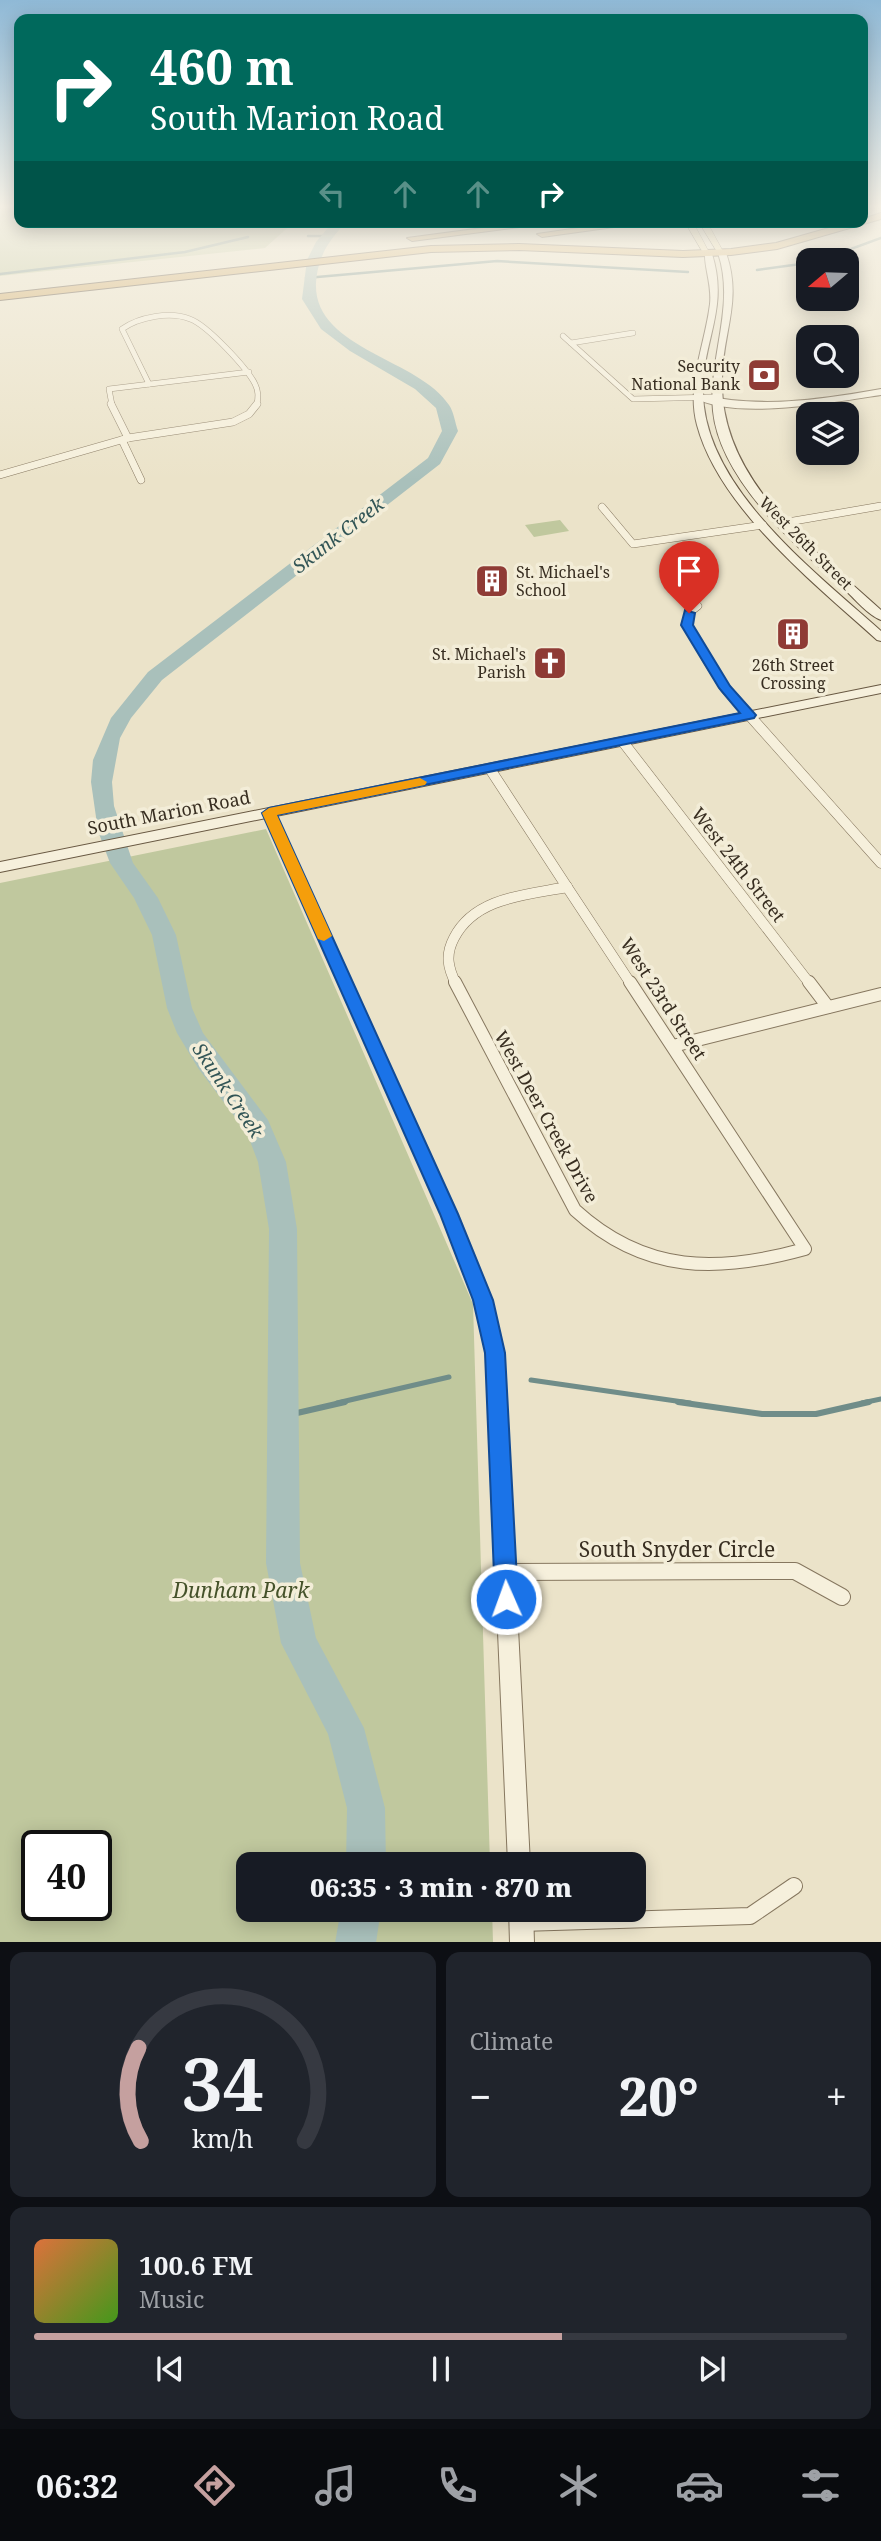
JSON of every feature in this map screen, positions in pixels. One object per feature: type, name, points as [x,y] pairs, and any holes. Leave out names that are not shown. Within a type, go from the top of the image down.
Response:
[{"type":"main road","name":"West 26th Street","points":[[715,299],[697,397],[702,424],[716,458],[738,495],[763,525],[881,638]]},
{"type":"main road","name":"West 26th Street","points":[[731,299],[717,376],[716,400],[722,429],[738,467],[782,523],[881,616]]},
{"type":"main road","points":[[716,458],[761,513],[782,523]]},
{"type":"main road","points":[[763,525],[777,529],[824,572],[861,597]]},
{"type":"main road","name":"South Marion Road","points":[[0,867],[881,689]]},
{"type":"street","points":[[0,475],[125,439],[222,425],[248,416],[258,394],[249,372],[191,319],[172,317],[137,321],[124,326],[122,332],[149,384]]},
{"type":"street","points":[[571,343],[633,332]]},
{"type":"street","points":[[563,336],[633,399],[697,397],[808,405],[881,393]]},
{"type":"street","points":[[141,480],[107,391],[249,372]]},
{"type":"street","points":[[716,400],[792,399],[881,387]]},
{"type":"street","points":[[782,523],[881,506]]},
{"type":"street","points":[[602,507],[633,544],[763,525]]},
{"type":"street","points":[[698,607],[689,613],[687,625],[725,688],[881,863]]},
{"type":"street","name":"West 24th Street","points":[[623,742],[828,1007]]},
{"type":"street","name":"West 23rd Street","points":[[490,769],[806,1249]]},
{"type":"street","points":[[269,813],[449,1214],[483,1300],[495,1353],[518,1852]]},
{"type":"street","name":"West Deer Creek Drive","points":[[568,887],[491,904],[470,915],[451,937],[447,967],[575,1210],[607,1236],[663,1259],[700,1265],[738,1265],[806,1249]]},
{"type":"street","points":[[673,1046],[881,994]]},
{"type":"street","name":"South Snyder Circle","points":[[505,1572],[795,1571],[842,1597]]},
{"type":"street","points":[[521,1925],[750,1916],[794,1886]]},
{"type":"green space","points":[[560,520],[569,531],[534,537],[525,525]]},
{"type":"green space","name":"Dunham Park","points":[[266,829],[473,1304],[490,1852],[236,1852],[236,1922],[492,1922],[493,1942],[0,1942],[0,883]]},
{"type":"waterway","name":"Skunk Creek","points":[[309,299],[326,326],[354,348],[420,386],[443,407],[450,431],[434,461],[155,676],[136,697],[110,738],[101,782],[109,831],[121,863],[146,898],[164,935],[183,1018],[198,1048],[258,1127],[272,1162],[283,1229],[283,1563],[299,1643],[345,1728],[366,1808],[366,1852]]},
{"type":"waterway","points":[[337,1403],[449,1377]]},
{"type":"waterway","points":[[531,1380],[690,1403]]},
{"type":"waterway","points":[[862,1403],[881,1399]]},
{"type":"waterway","points":[[284,1416],[345,1402]]},
{"type":"waterway","points":[[678,1402],[762,1414],[816,1414],[869,1402]]},
{"type":"waterway","name":"Skunk Creek","points":[[355,1942],[359,1922]]},
{"type":"slow traffic","points":[[324,936],[269,813],[420,782]]},
{"type":"place","name":"Security National Bank","points":[[764,375]]},
{"type":"place","name":"St. Michael's School","points":[[492,581]]},
{"type":"place","name":"26th Street Crossing","points":[[793,634]]},
{"type":"place","name":"St. Michael's Parish","points":[[550,663]]},
{"type":"route","points":[[506,1599],[495,1353],[483,1300],[449,1214],[269,813],[749,715],[725,688],[687,625],[689,613]]}]
